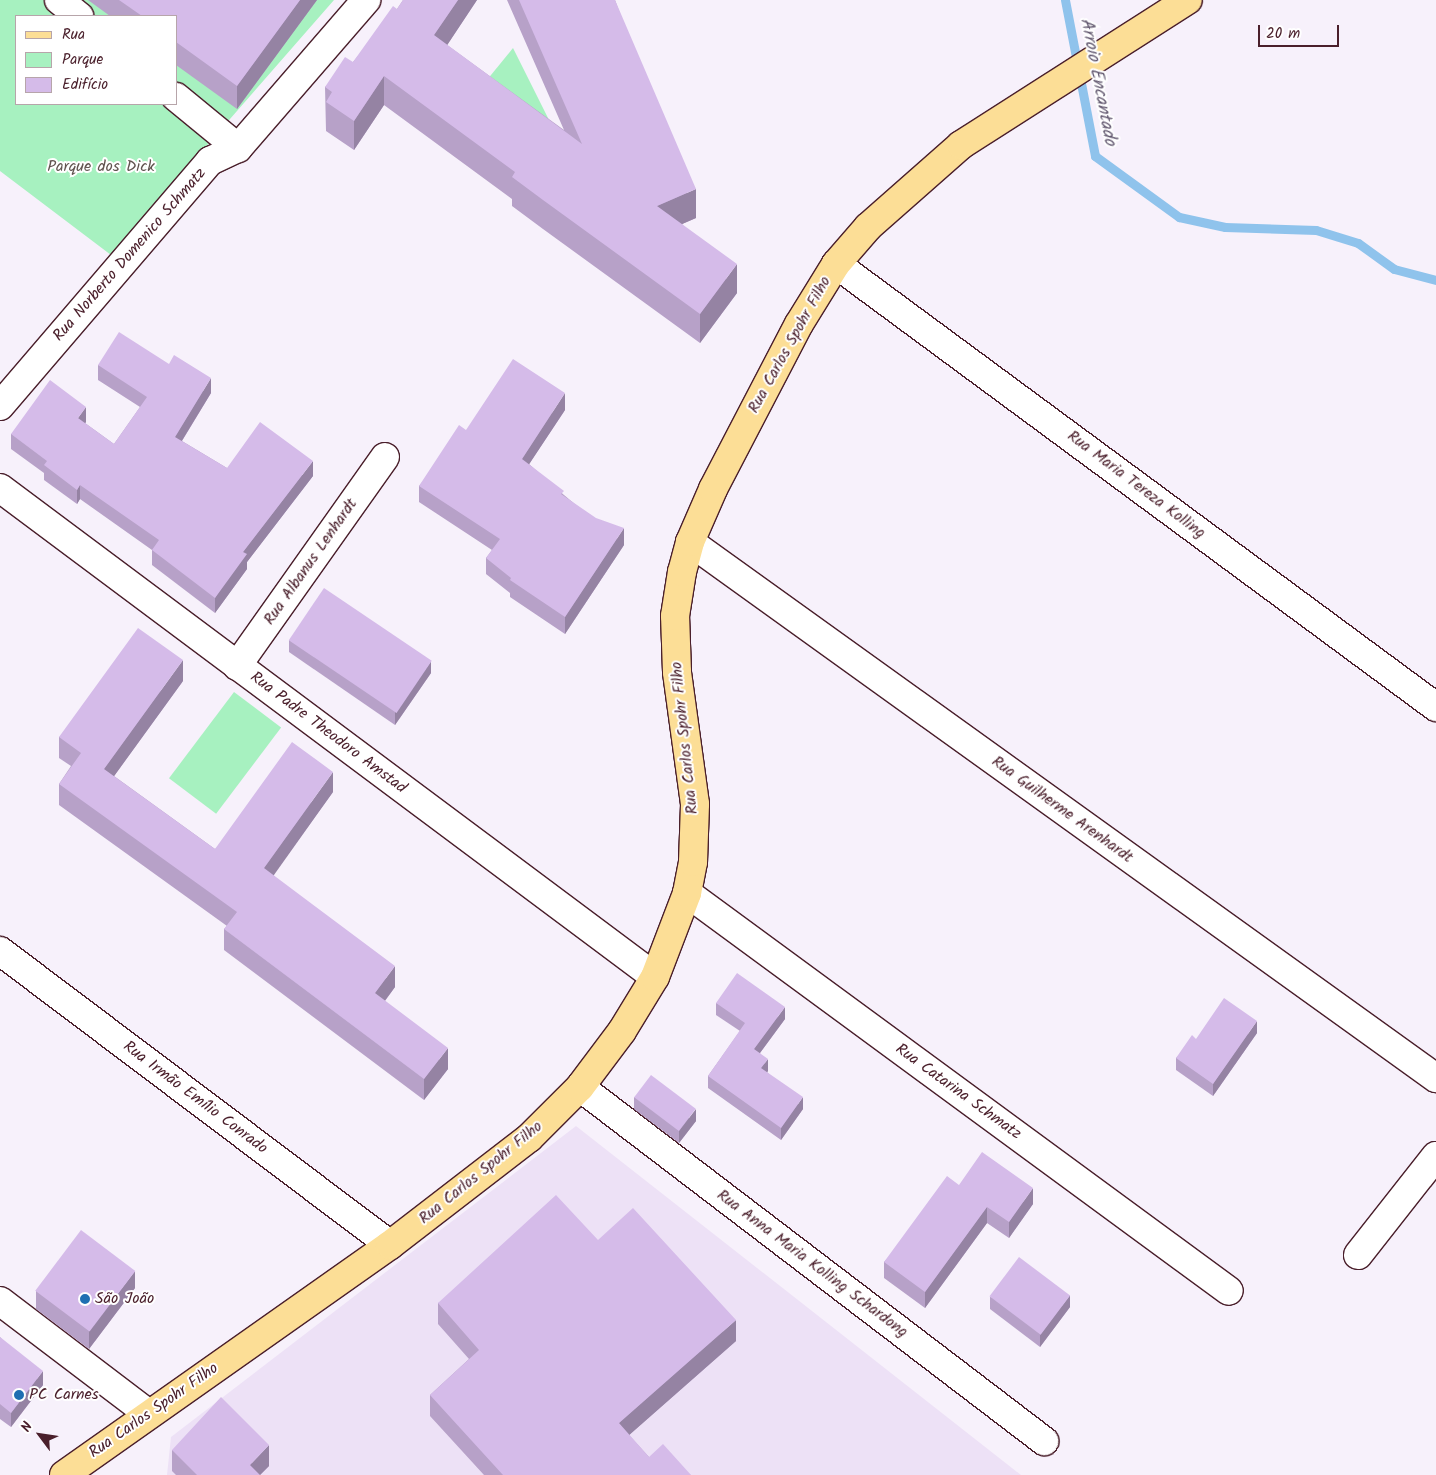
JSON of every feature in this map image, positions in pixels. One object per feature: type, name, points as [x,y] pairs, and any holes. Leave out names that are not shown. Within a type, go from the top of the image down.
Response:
[{"type":"main road","name":"Rua Carlos Spohr Filho","points":[[64,1475],[390,1245],[529,1138],[580,1088],[622,1031],[656,977],[687,893],[693,862],[695,804],[677,672],[675,616],[690,542],[755,406],[799,324],[836,264],[868,227],[961,145],[1079,67],[1188,0]]},
{"type":"street","points":[[59,0],[78,15]]},
{"type":"street","name":"Rua Norberto Domenico Schmatz","points":[[0,406],[210,161],[238,148],[366,0]]},
{"type":"street","points":[[178,99],[238,148]]},
{"type":"street","name":"Rua Maria Tereza Kolling","points":[[836,264],[1436,707]]},
{"type":"street","name":"Rua Albanus Lenhardt","points":[[237,666],[384,457]]},
{"type":"street","name":"Rua Padre Theodoro Amstad","points":[[0,488],[656,977]]},
{"type":"street","name":"Rua Guilherme Arenhardt","points":[[690,542],[1436,1078]]},
{"type":"street","name":"Rua Catarina Schmatz","points":[[687,893],[1229,1291]]},
{"type":"street","name":"Rua Irmão Emílio Conrado","points":[[0,951],[390,1245]]},
{"type":"street","name":"Rua Anna Maria Kolling Schardong","points":[[580,1088],[1044,1441]]},
{"type":"street","points":[[1358,1255],[1436,1156]]},
{"type":"street","points":[[0,1301],[148,1414]]},
{"type":"shaded area","points":[[576,1126],[1021,1475],[167,1475],[171,1437]]},
{"type":"green space","name":"Parque dos Dick","points":[[0,0],[334,0],[111,255],[0,171]]},
{"type":"green space","points":[[513,48],[554,130],[482,86]]},
{"type":"green space","points":[[234,692],[281,728],[216,814],[169,778]]},
{"type":"building","points":[[119,0],[300,0],[237,86],[178,43],[178,15],[141,15]]},
{"type":"building","points":[[403,0],[458,0],[434,35],[582,144],[519,0],[615,0],[696,189],[657,206],[737,264],[700,314],[512,177],[515,172],[384,76],[354,121],[326,102],[332,92],[325,87],[345,57],[353,62],[393,6],[397,9]]},
{"type":"building","points":[[119,332],[169,364],[174,355],[211,378],[175,437],[227,468],[260,422],[313,461],[243,552],[247,554],[215,598],[152,550],[159,540],[80,485],[77,490],[44,465],[47,461],[11,434],[50,380],[86,407],[78,418],[114,444],[147,397],[98,365]]},
{"type":"building","points":[[513,359],[565,393],[522,459],[564,491],[561,494],[596,518],[624,528],[565,617],[510,580],[511,578],[486,558],[500,539],[419,486],[459,425],[466,430]]},
{"type":"building","points":[[324,588],[432,661],[397,713],[289,640]]},
{"type":"building","points":[[138,628],[183,660],[104,769],[215,849],[292,742],[333,772],[264,868],[395,966],[375,993],[448,1048],[424,1079],[224,929],[237,912],[59,784],[81,753],[59,737]]},
{"type":"building","points":[[737,973],[785,1007],[754,1049],[768,1059],[761,1068],[803,1097],[781,1128],[708,1076],[745,1023],[716,1003]]},
{"type":"building","points":[[1224,998],[1257,1021],[1213,1084],[1176,1058],[1192,1035],[1196,1039]]},
{"type":"building","points":[[651,1075],[696,1109],[679,1131],[634,1097]]},
{"type":"building","points":[[982,1152],[1033,1188],[1009,1222],[987,1207],[925,1292],[884,1262],[947,1176],[959,1185]]},
{"type":"building","points":[[556,1195],[598,1240],[633,1208],[736,1320],[619,1423],[649,1457],[663,1444],[691,1475],[503,1475],[430,1395],[479,1350],[438,1303]]},
{"type":"building","name":"São João","points":[[81,1230],[135,1271],[90,1332],[35,1291]]},
{"type":"building","points":[[1019,1257],[1070,1296],[1041,1335],[990,1296]]},
{"type":"building","points":[[0,1337],[43,1371],[11,1413],[0,1404]]},
{"type":"building","points":[[221,1397],[269,1445],[250,1465],[260,1475],[197,1475],[172,1450]]},
{"type":"waterway","name":"Arroio Encantado","points":[[1065,0],[1095,156],[1179,217],[1225,227],[1316,230],[1358,243],[1394,269],[1436,280]]},
{"type":"place","name":"São João","points":[[85,1299]]},
{"type":"place","name":"PC Carnes","points":[[19,1395]]}]
